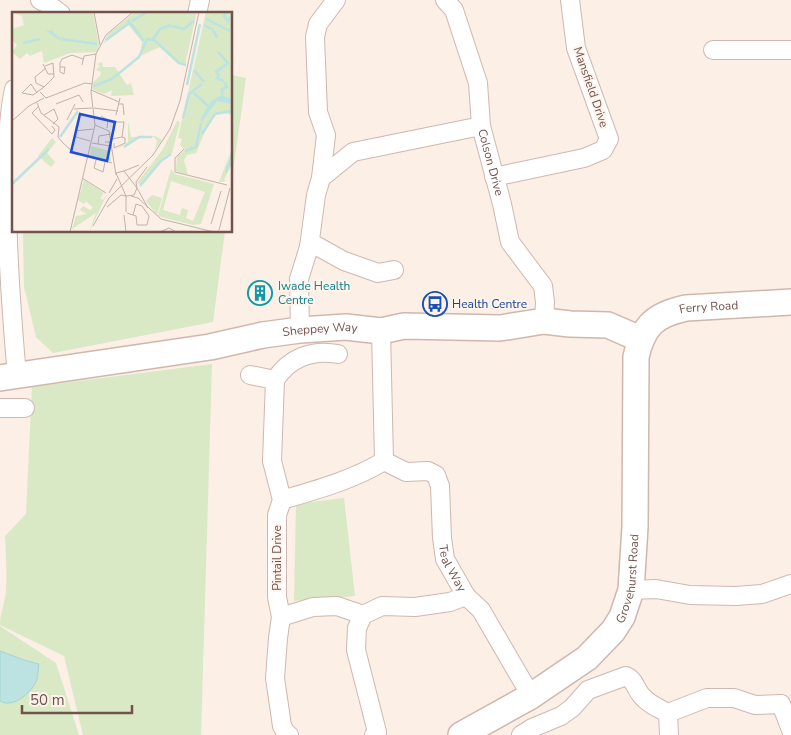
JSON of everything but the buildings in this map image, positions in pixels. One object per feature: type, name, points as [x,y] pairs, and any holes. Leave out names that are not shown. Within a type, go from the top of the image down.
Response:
[{"type":"street","points":[[300,330],[299,279],[309,247],[316,195],[321,178],[326,135],[318,112],[315,37],[318,24],[336,0]]},
{"type":"street","name":"Colson Drive","points":[[444,0],[454,10],[478,84],[481,126],[510,242],[543,286],[545,302],[544,321]]},
{"type":"street","name":"Mansfield Drive","points":[[494,177],[584,158],[603,150],[609,139],[576,48],[570,0]]},
{"type":"street","points":[[713,50],[791,50]]},
{"type":"street","points":[[8,98],[8,152],[4,234],[9,377]]},
{"type":"street","points":[[321,178],[353,152],[481,126]]},
{"type":"street","points":[[326,135],[353,152]]},
{"type":"street","points":[[309,247],[317,246],[344,261],[378,273],[394,270]]},
{"type":"street","name":"Ferry Road","points":[[640,340],[648,326],[672,311],[714,305],[791,302]]},
{"type":"street","name":"Sheppey Way","points":[[9,377],[137,356],[210,347],[263,335],[346,327],[380,331],[404,326],[500,328],[544,321],[608,325],[640,340]]},
{"type":"street","points":[[282,500],[328,486],[373,468],[384,461],[380,331]]},
{"type":"street","name":"Grovehurst Road","points":[[461,735],[531,696],[587,658],[614,631],[622,617],[631,590],[636,527],[636,357],[640,340]]},
{"type":"street","points":[[250,376],[275,380],[289,362],[303,356],[329,352],[338,354]]},
{"type":"street","name":"Pintail Drive","points":[[275,380],[272,461],[282,500],[277,515],[277,597],[281,617],[275,678],[282,726],[289,735]]},
{"type":"street","points":[[0,408],[25,408]]},
{"type":"street","name":"Teal Way","points":[[384,461],[406,472],[428,471],[436,475],[440,486],[442,538],[445,558],[466,596],[481,610],[531,696]]},
{"type":"street","points":[[631,590],[656,589],[690,595],[736,596],[762,594],[791,584]]},
{"type":"street","points":[[374,735],[377,732],[356,650],[357,628],[363,615],[382,606],[415,607],[450,602],[466,596]]},
{"type":"street","points":[[281,617],[312,607],[337,606],[363,615]]},
{"type":"street","points":[[521,735],[572,708],[588,690],[626,676],[632,679],[640,694],[652,706],[668,713],[707,698],[734,698],[755,705],[781,704],[791,730]]},
{"type":"street","points":[[668,713],[669,735]]},
{"type":"green space","points":[[232,75],[246,78],[232,179]]},
{"type":"green space","points":[[23,232],[225,232],[213,322],[53,353],[36,337],[24,287]]},
{"type":"green space","points":[[212,364],[201,735],[83,735],[64,656],[0,625],[6,591],[5,536],[26,514],[32,387]]},
{"type":"green space","points":[[344,498],[355,596],[294,601],[296,504]]},
{"type":"green space","points":[[0,626],[56,663],[79,735],[0,735],[0,701],[4,703],[39,664],[0,651]]},
{"type":"water","points":[[0,651],[39,664],[35,684],[22,698],[11,703],[0,701]]},
{"type":"place","name":"Iwade Health Centre","points":[[260,293]]},
{"type":"place","name":"Health Centre","points":[[435,304]]}]
